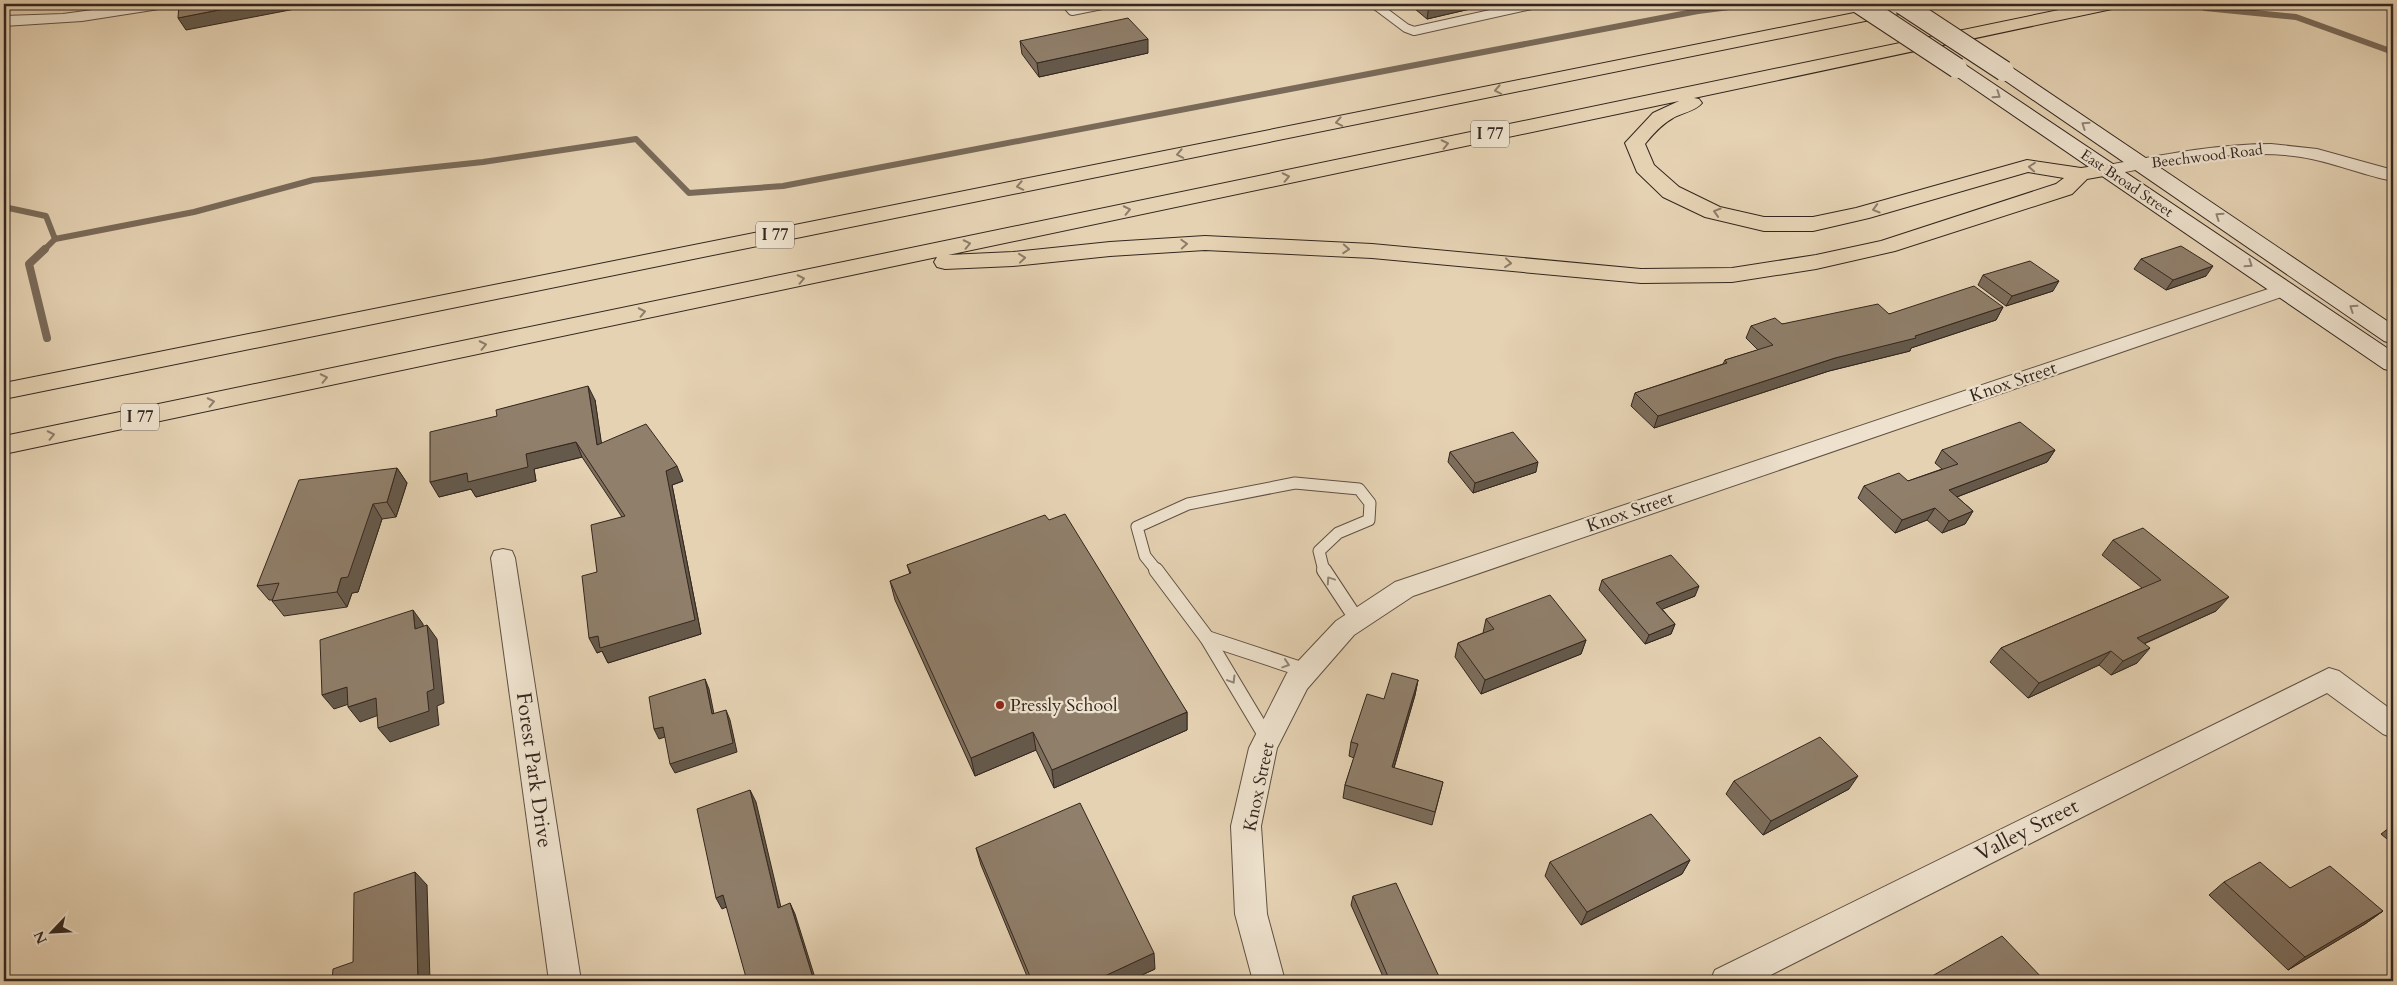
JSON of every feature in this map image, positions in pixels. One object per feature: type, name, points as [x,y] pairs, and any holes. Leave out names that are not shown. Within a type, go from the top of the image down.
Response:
[{"type":"highway","points":[[1546,80],[1865,4]]},
{"type":"highway","name":"I 77","points":[[4,391],[1924,4]]},
{"type":"highway","name":"I 77","points":[[4,445],[2112,4]]},
{"type":"highway","points":[[2016,24],[1674,108],[1651,123],[1635,143],[1644,168],[1671,192],[1713,212],[1764,224],[1813,224],[1861,213],[2027,166],[2081,174],[2108,170]]},
{"type":"highway","points":[[868,264],[1012,259],[1110,248],[1205,243],[1372,251],[1641,276],[1732,275],[1816,262],[1887,246],[2064,189],[2081,174]]},
{"type":"main road","name":"East Broad Street","points":[[1860,4],[2286,289],[2393,363]]},
{"type":"main road","name":"East Broad Street","points":[[1902,4],[2142,164],[2393,336]]},
{"type":"street","points":[[4,21],[57,20],[132,6],[160,4]]},
{"type":"street","name":"Beechwood Road","points":[[2108,170],[2210,153],[2270,149],[2306,153],[2393,176]]},
{"type":"street","name":"Knox Street","points":[[1269,981],[1251,914],[1246,826],[1264,748],[1297,681],[1345,628],[1404,589],[2286,289]]},
{"type":"street","name":"Forest Park Drive","points":[[503,558],[566,981]]},
{"type":"street","name":"Valley Street","points":[[1726,981],[2329,678],[2393,726]]},
{"type":"lane","points":[[1066,4],[1072,11],[1107,4]]},
{"type":"lane","points":[[1374,4],[1406,28],[1414,31],[1536,4]]},
{"type":"lane","points":[[1268,740],[1207,638],[1145,556],[1137,528],[1188,504],[1295,483],[1360,489],[1370,503],[1370,520],[1338,533],[1319,551],[1324,572],[1357,620]]},
{"type":"lane","points":[[1207,638],[1307,671]]},
{"type":"building","points":[[179,4],[249,4],[178,18]]},
{"type":"building","points":[[1128,18],[1148,39],[1037,63],[1020,41]]},
{"type":"building","points":[[2181,246],[2213,266],[2173,280],[2141,259]]},
{"type":"building","points":[[2030,261],[2059,281],[2012,296],[1983,275]]},
{"type":"building","points":[[1974,286],[2003,307],[1915,336],[1916,338],[1835,358],[1658,416],[1635,393],[1727,363],[1725,360],[1773,345],[1751,326],[1775,318],[1782,324],[1878,304],[1889,314]]},
{"type":"building","points":[[588,386],[597,445],[646,424],[677,466],[666,471],[695,620],[600,648],[598,636],[589,638],[582,576],[597,572],[591,525],[625,516],[576,442],[526,454],[528,467],[468,482],[467,473],[430,482],[430,432],[497,416],[496,410]]},
{"type":"building","points":[[2020,422],[2055,450],[1949,490],[1973,511],[1949,521],[1935,508],[1902,520],[1864,486],[1899,473],[1908,481],[1958,464],[1942,450]]},
{"type":"building","points":[[1513,432],[1538,462],[1475,483],[1450,452]]},
{"type":"building","points":[[397,468],[387,502],[373,504],[348,577],[341,578],[337,592],[272,601],[279,583],[257,586],[299,480]]},
{"type":"building","points":[[1065,514],[1187,712],[1052,770],[1033,732],[971,758],[890,581],[911,573],[907,565],[1045,515],[1049,520]]},
{"type":"building","points":[[2143,528],[2229,597],[2137,638],[2150,648],[2123,661],[2111,651],[2039,683],[2001,648],[2161,580],[2113,540]]},
{"type":"building","points":[[1671,555],[1699,586],[1656,603],[1675,624],[1649,635],[1602,580]]},
{"type":"building","points":[[1550,595],[1586,640],[1485,680],[1458,643],[1494,629],[1486,619]]},
{"type":"building","points":[[413,610],[415,629],[427,625],[434,689],[427,692],[429,711],[378,728],[376,698],[348,707],[347,687],[322,695],[320,640]]},
{"type":"building","points":[[1392,673],[1418,680],[1392,767],[1443,782],[1435,812],[1345,785],[1358,744],[1351,742],[1367,694],[1384,699]]},
{"type":"building","points":[[705,679],[712,714],[726,710],[733,743],[670,764],[663,727],[654,729],[649,697]]},
{"type":"building","points":[[1820,737],[1858,776],[1771,821],[1734,781]]},
{"type":"building","points":[[750,790],[778,908],[790,903],[814,981],[747,981],[723,895],[716,898],[697,809]]},
{"type":"building","points":[[1080,803],[1154,953],[1094,981],[1032,981],[976,848]]},
{"type":"building","points":[[1651,814],[1690,860],[1587,912],[1550,862]]},
{"type":"building","points":[[2260,862],[2290,888],[2330,866],[2383,911],[2305,957],[2224,882]]},
{"type":"building","points":[[415,872],[418,981],[332,981],[333,969],[353,962],[354,893]]},
{"type":"building","points":[[1396,883],[1441,981],[1390,981],[1353,896]]},
{"type":"building","points":[[2002,936],[2045,981],[1930,981],[1927,979]]},
{"type":"waterway","points":[[55,239],[194,212],[313,180],[483,162],[636,139],[689,193],[783,186],[1698,11],[1753,4]]},
{"type":"waterway","points":[[2205,8],[2296,17],[2393,52]]},
{"type":"waterway","points":[[4,207],[46,216],[55,239]]},
{"type":"waterway","points":[[45,249],[55,239]]},
{"type":"waterway","points":[[45,249],[29,264],[47,338]]},
{"type":"place","name":"Pressly School","points":[[1000,705]]}]
